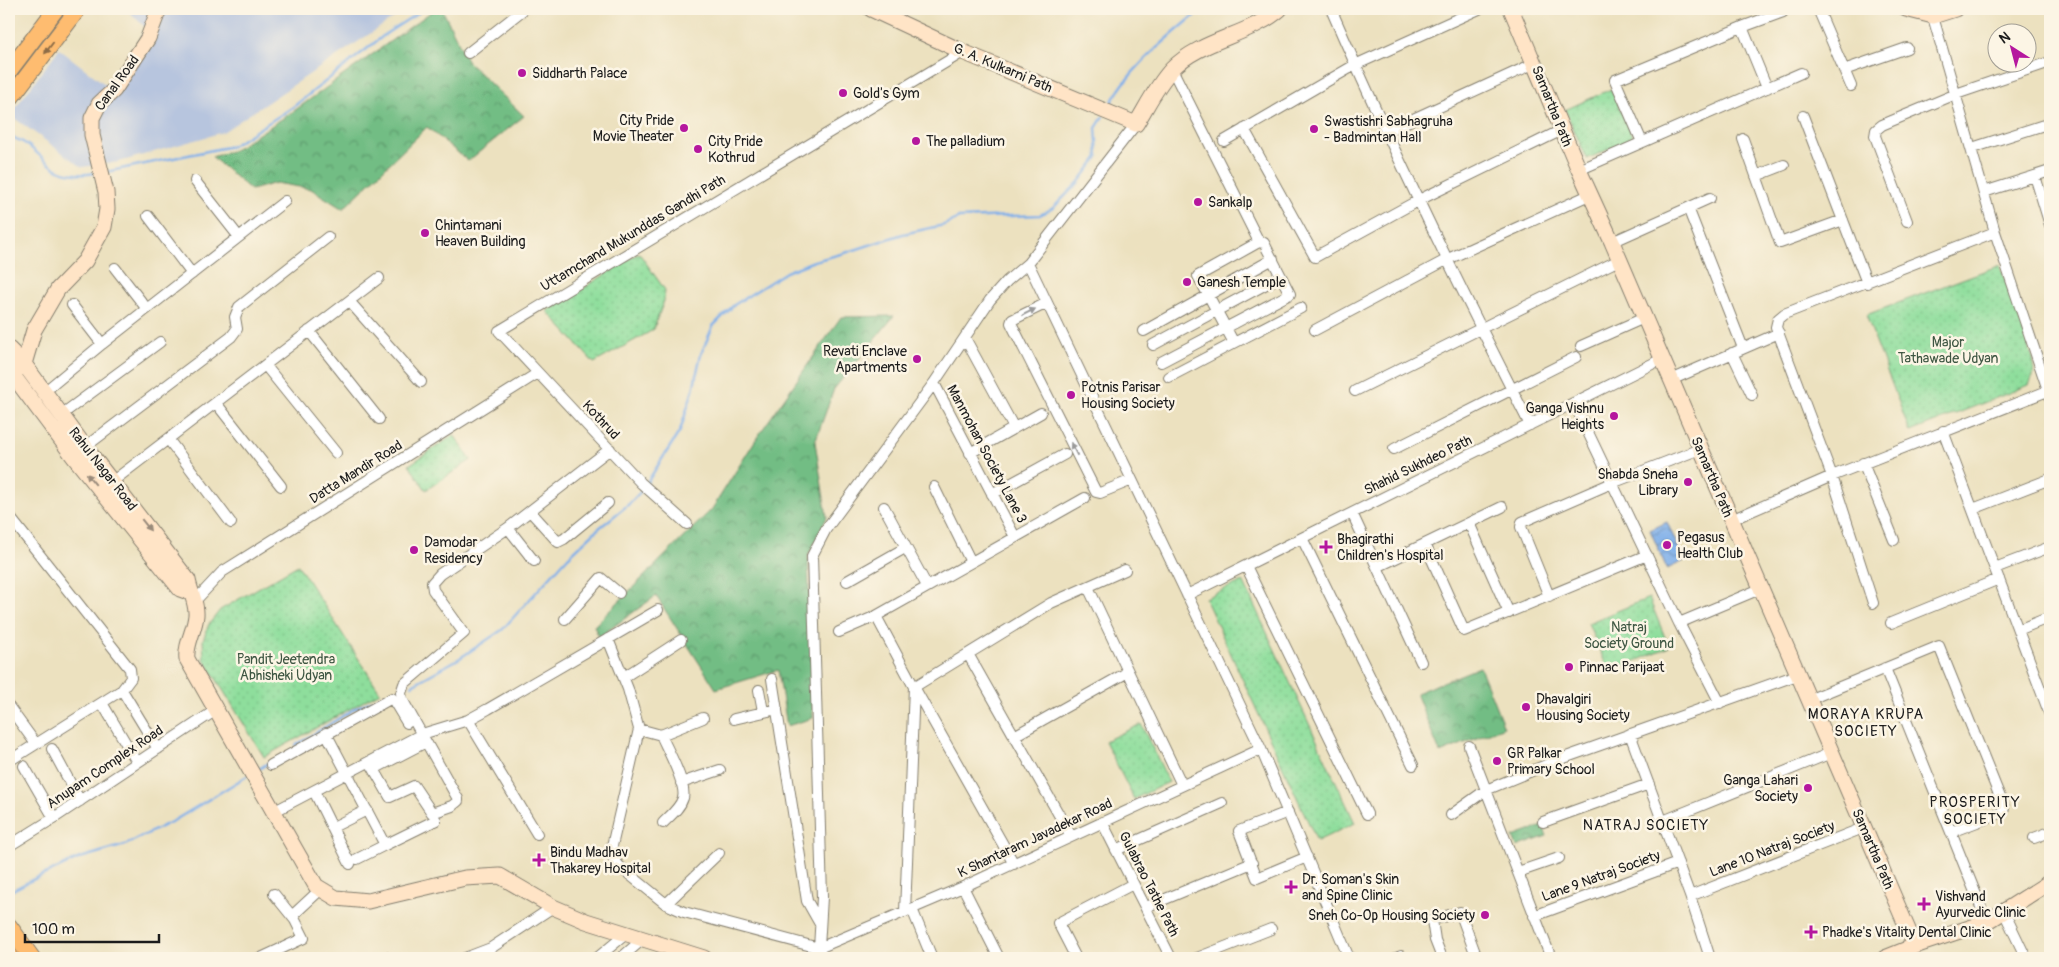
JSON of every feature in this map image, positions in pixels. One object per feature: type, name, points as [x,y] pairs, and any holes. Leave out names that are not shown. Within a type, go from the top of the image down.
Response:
[{"type":"main road","points":[[9,71],[56,9]]},
{"type":"main road","points":[[9,100],[78,9]]},
{"type":"main road","points":[[9,926],[32,958]]},
{"type":"main road","points":[[9,954],[11,958]]},
{"type":"street","name":"Canal Road","points":[[24,364],[34,330],[58,289],[85,261],[104,227],[107,209],[103,181],[92,134],[92,118],[99,104],[114,90],[148,38],[159,9]]},
{"type":"street","points":[[468,53],[524,9]]},
{"type":"street","name":"G. A. Kulkarni Path","points":[[871,9],[963,52],[1136,124]]},
{"type":"street","points":[[814,958],[819,948],[822,898],[812,556],[826,529],[934,384],[990,300],[1028,264],[1136,124],[1159,86],[1172,69],[1186,58],[1262,21],[1280,9]]},
{"type":"street","points":[[1331,9],[1355,65],[1419,200],[1530,425]]},
{"type":"street","points":[[1224,141],[1355,65],[1479,9]]},
{"type":"street","name":"Samartha Path","points":[[1511,9],[1578,170],[1612,242],[1915,946]]},
{"type":"street","points":[[1818,9],[1851,86]]},
{"type":"street","points":[[1906,9],[1932,12],[1955,9]]},
{"type":"street","points":[[1642,142],[1615,80],[1783,12]]},
{"type":"street","points":[[1731,520],[1944,430],[2050,392],[1995,232],[1932,12]]},
{"type":"street","points":[[1742,27],[1767,88]]},
{"type":"street","points":[[1844,70],[1907,48]]},
{"type":"street","name":"Uttamchand Mukunddas Gandhi Path","points":[[499,331],[963,52]]},
{"type":"street","points":[[1907,220],[1875,136],[1876,130],[1882,125],[1956,94],[2050,62]]},
{"type":"street","points":[[1387,131],[1535,63]]},
{"type":"street","points":[[1162,362],[1290,294],[1264,243],[1259,242],[1172,69]]},
{"type":"street","points":[[1578,170],[1801,73]]},
{"type":"street","points":[[1803,116],[1867,283]]},
{"type":"street","points":[[1972,148],[2050,122]]},
{"type":"street","points":[[1244,129],[1316,257],[1419,200],[1562,130]]},
{"type":"street","points":[[1743,139],[1780,243],[1843,220]]},
{"type":"street","points":[[1756,176],[1784,165]]},
{"type":"street","points":[[1984,192],[2050,171]]},
{"type":"street","points":[[2035,176],[2050,225]]},
{"type":"street","points":[[195,181],[239,237]]},
{"type":"street","points":[[1315,330],[1448,259],[1589,195]]},
{"type":"street","points":[[1612,242],[1710,198]]},
{"type":"street","points":[[44,392],[102,344],[285,202]]},
{"type":"street","points":[[1688,208],[1743,348]]},
{"type":"street","points":[[148,216],[192,274]]},
{"type":"street","points":[[1873,603],[1832,476],[1776,327],[1778,320],[1784,314],[1995,232]]},
{"type":"street","points":[[85,448],[231,337],[237,329],[235,317],[239,307],[328,237]]},
{"type":"street","points":[[1234,343],[1198,276],[1259,242]]},
{"type":"street","points":[[1144,330],[1273,259]]},
{"type":"street","points":[[1355,391],[1619,260]]},
{"type":"street","points":[[1028,264],[1261,749],[1349,958]]},
{"type":"street","points":[[115,268],[147,309]]},
{"type":"street","points":[[1153,345],[1281,276]]},
{"type":"street","points":[[112,481],[379,278]]},
{"type":"street","points":[[349,301],[422,382]]},
{"type":"street","points":[[1047,303],[1011,322],[1022,346],[1096,492],[1100,493],[1132,480]]},
{"type":"street","points":[[72,305],[102,344]]},
{"type":"street","points":[[1169,378],[1301,308]]},
{"type":"street","points":[[1581,346],[1644,318]]},
{"type":"street","points":[[309,331],[379,419]]},
{"type":"street","name":"Kothrud","points":[[499,331],[641,483],[687,524]]},
{"type":"street","points":[[1671,380],[1779,333]]},
{"type":"street","points":[[965,338],[1014,428]]},
{"type":"street","points":[[61,415],[160,342]]},
{"type":"street","name":"Rahul Nagar Road","points":[[9,349],[24,364],[85,448],[188,580],[193,597]]},
{"type":"street","points":[[1732,353],[1752,395]]},
{"type":"street","points":[[1394,449],[1576,356]]},
{"type":"street","name":"Shahid Sukhdeo Path","points":[[1187,595],[1662,359]]},
{"type":"street","points":[[10,372],[24,364]]},
{"type":"street","points":[[265,365],[336,453]]},
{"type":"street","name":"Rahul Nagar Road","points":[[10,372],[74,457],[180,590],[193,597]]},
{"type":"street","name":"Datta Mandir Road","points":[[193,597],[222,572],[538,373]]},
{"type":"street","name":"Manmohan Society Lane 3","points":[[934,384],[1014,537]]},
{"type":"street","points":[[216,403],[281,486]]},
{"type":"street","points":[[1574,403],[1679,623],[1720,703]]},
{"type":"street","points":[[970,453],[1042,413]]},
{"type":"street","points":[[1944,430],[2018,630],[2047,696],[2050,715]]},
{"type":"street","points":[[168,439],[231,523]]},
{"type":"street","points":[[372,765],[390,797],[414,786],[432,813],[452,806],[458,799],[402,699],[401,693],[404,684],[464,633],[433,590],[432,583],[440,574],[508,528],[610,449]]},
{"type":"street","points":[[1549,596],[1521,523],[1524,520],[1700,449]]},
{"type":"street","points":[[992,494],[1065,454]]},
{"type":"street","points":[[1863,463],[1894,540]]},
{"type":"street","points":[[1973,509],[2050,479]]},
{"type":"street","points":[[934,487],[971,562]]},
{"type":"street","points":[[839,632],[876,616],[1085,498]]},
{"type":"street","points":[[530,511],[558,542],[564,540],[608,503]]},
{"type":"street","points":[[884,507],[927,586]]},
{"type":"street","points":[[1377,567],[1502,507]]},
{"type":"street","points":[[1352,513],[1421,662]]},
{"type":"street","points":[[9,518],[130,669],[131,678],[122,690],[9,761]]},
{"type":"street","points":[[1469,523],[1509,613]]},
{"type":"street","points":[[508,528],[534,561]]},
{"type":"street","points":[[1302,538],[1413,765]]},
{"type":"street","points":[[1425,544],[1464,632],[1647,555]]},
{"type":"street","points":[[1996,568],[2050,547]]},
{"type":"street","points":[[847,582],[906,548]]},
{"type":"street","points":[[1246,566],[1367,814]]},
{"type":"street","points":[[914,687],[1051,603],[1125,570]]},
{"type":"street","points":[[565,619],[601,578],[619,593]]},
{"type":"street","points":[[1891,623],[1999,579]]},
{"type":"street","points":[[1088,587],[1182,785]]},
{"type":"street","points":[[1679,623],[1760,588]]},
{"type":"street","points":[[193,597],[195,623],[186,652],[187,659],[316,886],[336,898],[368,901],[465,878],[500,876],[552,906],[586,921],[704,958]]},
{"type":"street","points":[[274,812],[348,774],[372,765],[424,738],[468,720],[658,610]]},
{"type":"street","points":[[876,616],[1014,864]]},
{"type":"street","points":[[2018,630],[2050,617]]},
{"type":"street","points":[[608,639],[624,677],[639,730],[612,856],[618,866],[666,904],[684,912],[819,948]]},
{"type":"street","points":[[624,677],[681,640]]},
{"type":"street","points":[[1808,700],[1939,646],[2004,807],[2003,812],[1950,832]]},
{"type":"street","points":[[968,654],[1071,836]]},
{"type":"street","points":[[1885,668],[1987,922]]},
{"type":"street","points":[[1014,736],[1128,672]]},
{"type":"street","points":[[1451,815],[1486,790],[1558,760],[1797,675]]},
{"type":"street","points":[[772,679],[807,901],[820,924]]},
{"type":"street","points":[[914,687],[909,910],[932,958]]},
{"type":"street","points":[[122,690],[158,749]]},
{"type":"street","points":[[759,690],[763,711]]},
{"type":"street","points":[[271,765],[392,698],[407,723]]},
{"type":"street","points":[[102,703],[137,762]]},
{"type":"street","points":[[9,707],[36,744]]},
{"type":"street","points":[[734,719],[777,709]]},
{"type":"street","name":"Anupam Complex Road","points":[[9,846],[216,710]]},
{"type":"street","points":[[639,730],[661,735],[703,718]]},
{"type":"street","points":[[468,720],[537,834]]},
{"type":"street","points":[[326,733],[386,845]]},
{"type":"street","points":[[1630,734],[1690,896],[1710,958]]},
{"type":"street","points":[[661,735],[681,783],[683,798],[680,805],[663,823]]},
{"type":"street","points":[[1469,746],[1551,958]]},
{"type":"street","points":[[52,749],[80,801]]},
{"type":"street","name":"K Shantaram Javadekar Road","points":[[819,948],[964,887],[1261,749]]},
{"type":"street","points":[[1663,822],[1831,753]]},
{"type":"street","points":[[24,766],[54,818]]},
{"type":"street","points":[[681,783],[720,770]]},
{"type":"street","points":[[1543,822],[1649,784]]},
{"type":"street","points":[[314,791],[332,827],[354,861],[436,820]]},
{"type":"street","points":[[1116,850],[1222,803]]},
{"type":"street","points":[[332,827],[367,810]]},
{"type":"street","points":[[1288,812],[1239,832],[1257,878],[1307,857]]},
{"type":"street","name":"Gulabrao Tathe Path","points":[[1102,822],[1171,958]]},
{"type":"street","name":"Lane 10 Natraj Society","points":[[1690,896],[1863,828]]},
{"type":"street","points":[[2034,838],[2050,832]]},
{"type":"street","points":[[666,904],[719,853]]},
{"type":"street","points":[[1518,872],[1559,858]]},
{"type":"street","points":[[1146,908],[1252,863]]},
{"type":"street","name":"Lane 9 Natraj Society","points":[[1534,916],[1678,863]]},
{"type":"street","points":[[1076,958],[1058,923],[1133,884]]},
{"type":"street","points":[[964,887],[999,958]]},
{"type":"street","points":[[1890,958],[1915,946],[1987,922],[2049,887]]},
{"type":"street","points":[[292,916],[321,889]]},
{"type":"street","points":[[261,958],[304,938],[292,916],[274,894]]},
{"type":"street","points":[[465,958],[491,948],[552,906]]},
{"type":"street","points":[[1442,958],[1435,940],[1432,920],[1460,912],[1477,958]]},
{"type":"street","points":[[2004,912],[2026,958]]},
{"type":"street","points":[[1197,958],[1270,929]]},
{"type":"street","points":[[597,958],[626,934]]},
{"type":"street","points":[[621,958],[644,939]]},
{"type":"shaded area","points":[[126,9],[392,9],[398,15],[223,132],[119,162],[82,167],[10,115],[59,49],[110,88],[130,62],[145,27]]},
{"type":"green space","points":[[435,9],[442,9],[468,62],[524,116],[468,161],[427,127],[343,209],[311,189],[276,183],[251,190],[212,157],[234,150],[294,111]]},
{"type":"green space","points":[[1611,89],[1633,138],[1587,159],[1565,110]]},
{"type":"green space","points":[[639,253],[665,290],[664,301],[653,330],[594,363],[547,311]]},
{"type":"green space","name":"Major Tathawade Udyan","points":[[2000,265],[2033,359],[2034,374],[2029,385],[1910,432],[1866,315]]},
{"type":"green space","points":[[894,316],[834,389],[815,442],[827,517],[808,556],[813,718],[787,726],[778,670],[716,689],[656,596],[599,637],[594,626],[712,509],[758,436],[841,317]]},
{"type":"green space","points":[[454,435],[471,460],[426,490],[409,465]]},
{"type":"green space","name":"Pandit Jeetendra Abhisheki Udyan","points":[[298,565],[380,692],[264,757],[204,659],[203,640],[209,624],[220,610]]},
{"type":"green space","points":[[1243,581],[1355,823],[1317,841],[1205,598]]},
{"type":"green space","name":"Natraj Society Ground","points":[[1649,598],[1669,647],[1609,672],[1588,623]]},
{"type":"green space","points":[[1480,667],[1504,727],[1440,753],[1416,693]]},
{"type":"green space","points":[[1141,724],[1169,782],[1134,799],[1105,741]]},
{"type":"green space","points":[[1543,826],[1547,836],[1517,847],[1513,837]]},
{"type":"water","name":"Pegasus Health Club","points":[[1667,522],[1684,561],[1667,569],[1650,530]]},
{"type":"waterway","points":[[106,172],[232,146],[293,107],[387,33],[424,9]]},
{"type":"waterway","points":[[1108,108],[1125,81],[1146,58],[1194,16],[1198,9]]},
{"type":"waterway","points":[[646,484],[680,431],[693,390],[701,354],[713,326],[734,305],[786,272],[814,261],[903,234],[944,225],[959,218],[1040,215],[1053,208],[1078,183],[1098,157],[1096,128],[1103,117]]},
{"type":"waterway","points":[[9,137],[23,142],[61,171],[76,174],[95,173]]},
{"type":"waterway","points":[[412,685],[460,658],[502,630],[568,557],[629,504],[643,489]]},
{"type":"waterway","points":[[296,745],[356,708],[392,693]]},
{"type":"waterway","points":[[256,771],[268,763]]},
{"type":"waterway","points":[[9,892],[80,858],[125,845],[175,820],[247,776]]},
{"type":"place","name":"Siddharth Palace","points":[[522,73]]},
{"type":"place","name":"Gold's Gym","points":[[843,93]]},
{"type":"place","name":"City Pride Movie Theater","points":[[684,128]]},
{"type":"place","name":"Swastishri Sabhagruha - Badmintan Hall","points":[[1314,129]]},
{"type":"place","name":"The palladium","points":[[916,141]]},
{"type":"place","name":"City Pride Kothrud","points":[[698,149]]},
{"type":"place","name":"Sankalp","points":[[1198,202]]},
{"type":"place","name":"Chintamani Heaven Building","points":[[425,233]]},
{"type":"place","name":"Ganesh Temple","points":[[1187,282]]},
{"type":"place","name":"Revati Enclave Apartments","points":[[917,359]]},
{"type":"place","name":"Potnis Parisar Housing Society","points":[[1071,395]]},
{"type":"place","name":"Ganga Vishnu Heights","points":[[1614,416]]},
{"type":"place","name":"Shabda Sneha Library","points":[[1688,482]]},
{"type":"place","name":"Pegasus Health Club","points":[[1667,545]]},
{"type":"place","name":"Bhagirathi Children's Hospital","points":[[1326,547]]},
{"type":"place","name":"Damodar Residency","points":[[414,550]]},
{"type":"place","name":"Pinnac Parijaat","points":[[1569,667]]},
{"type":"place","name":"Dhavalgiri Housing Society","points":[[1526,707]]},
{"type":"place","name":"GR Palkar Primary School","points":[[1497,761]]},
{"type":"place","name":"Ganga Lahari Society","points":[[1808,788]]},
{"type":"place","name":"Bindu Madhav Thakarey Hospital","points":[[539,860]]},
{"type":"place","name":"Dr. Soman's Skin and Spine Clinic","points":[[1291,887]]},
{"type":"place","name":"Vishvand Ayurvedic Clinic","points":[[1924,904]]},
{"type":"place","name":"Sneh Co-Op Housing Society","points":[[1485,915]]},
{"type":"place","name":"Phadke's Vitality Dental Clinic","points":[[1811,932]]},
{"type":"district","name":"MORAYA KRUPA SOCIETY","points":[[1866,722]]},
{"type":"district","name":"PROSPERITY SOCIETY","points":[[1975,810]]},
{"type":"district","name":"NATRAJ SOCIETY","points":[[1646,825]]}]
